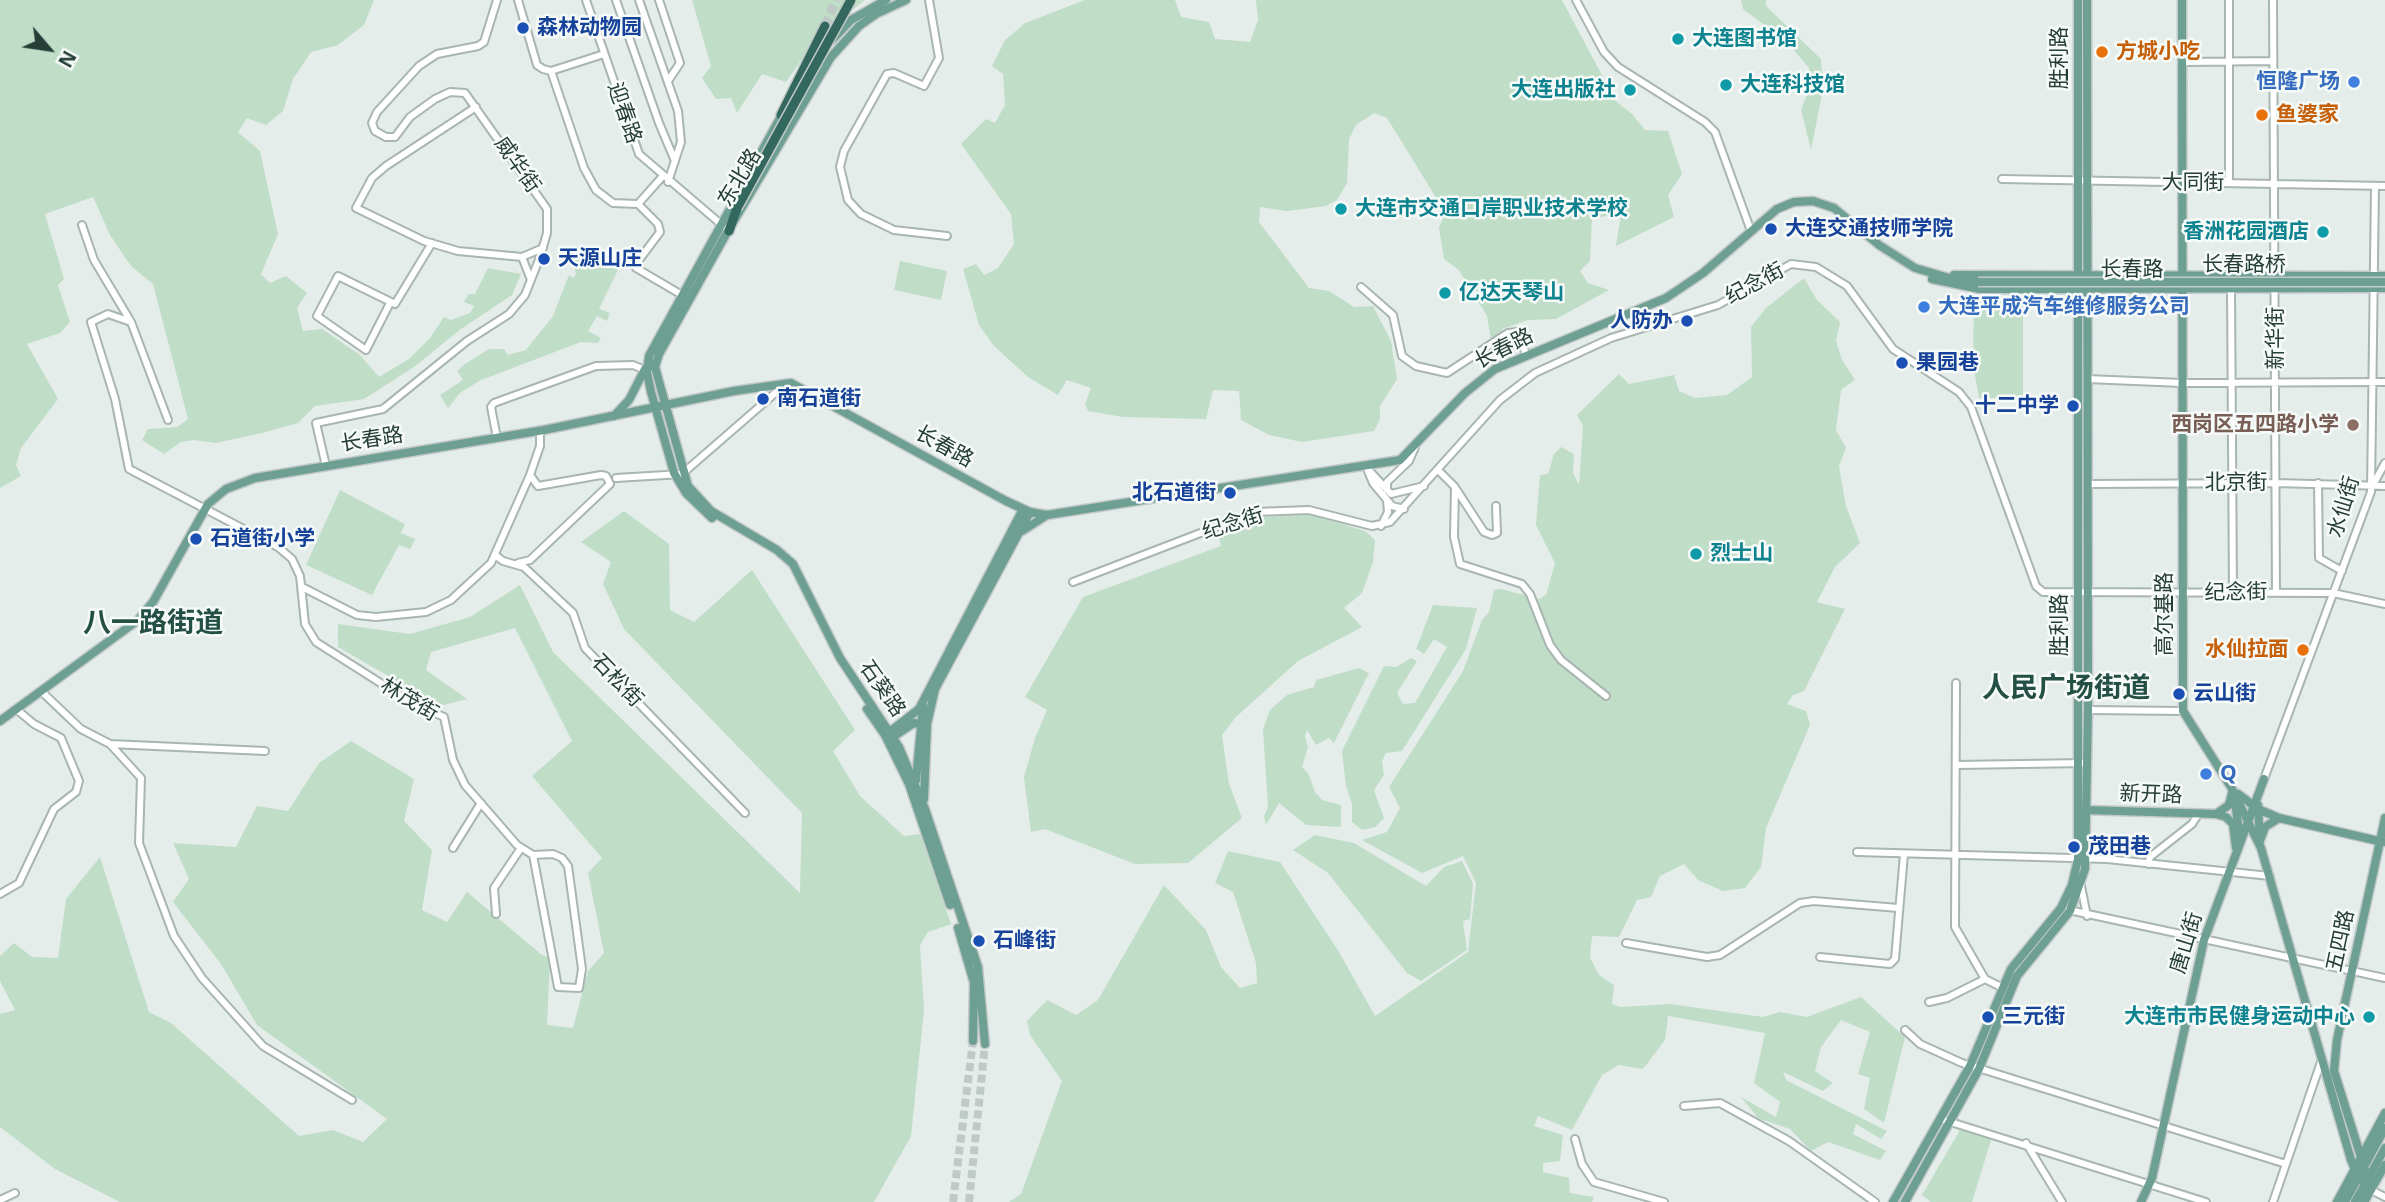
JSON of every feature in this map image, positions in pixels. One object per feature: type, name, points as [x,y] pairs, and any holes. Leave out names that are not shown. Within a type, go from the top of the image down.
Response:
[{"type":"highway","points":[[725,228],[852,0]]},
{"type":"highway","points":[[781,116],[825,26]]},
{"type":"main road","name":"东北路","points":[[661,407],[655,367],[659,354],[781,116],[811,67],[838,32],[851,20],[886,0]]},
{"type":"main road","name":"东北路","points":[[613,416],[629,400],[682,295],[842,42],[876,14],[906,0]]},
{"type":"main road","name":"胜利路","points":[[2078,0],[2083,182]]},
{"type":"main road","name":"胜利路","points":[[1905,1202],[1975,1067],[2017,976],[2081,886],[2088,710],[2082,592],[2083,182],[2087,0]]},
{"type":"main road","name":"高尔基路","points":[[2182,0],[2183,711]]},
{"type":"main road","name":"长春路","points":[[0,721],[146,612],[205,509],[218,494],[236,483],[497,438],[734,391],[791,383],[1006,501],[1026,511],[1047,515],[1367,469],[1400,460],[1480,379],[1526,354],[1666,298],[1703,273],[1787,204],[1813,201],[1834,208],[1910,270],[1950,285],[1980,289],[2385,288]]},
{"type":"main road","name":"长春路","points":[[1889,252],[1952,275],[2385,276]]},
{"type":"main road","name":"长春路","points":[[1889,252],[1915,268],[1936,275],[1978,282]]},
{"type":"main road","name":"长春路桥","points":[[1978,282],[2385,282]]},
{"type":"main road","name":"胜利路","points":[[1975,1067],[2011,969],[2066,910],[2082,860],[2076,763],[2087,484],[2087,379],[2083,288]]},
{"type":"main road","points":[[649,356],[647,372],[661,407]]},
{"type":"main road","name":"石葵路","points":[[661,407],[678,473],[711,511],[777,550],[793,564],[839,658],[890,737],[915,785],[970,967],[975,999],[973,1041]]},
{"type":"main road","points":[[1006,501],[1020,519]]},
{"type":"main road","points":[[890,737],[912,717],[924,699],[1026,511]]},
{"type":"main road","points":[[920,807],[930,702],[1022,531],[1026,511]]},
{"type":"main road","points":[[1022,531],[1047,515]]},
{"type":"main road","points":[[915,785],[924,699]]},
{"type":"main road","points":[[2183,711],[2255,829]]},
{"type":"main road","points":[[890,737],[914,723],[920,724]]},
{"type":"main road","points":[[890,737],[907,748],[914,747],[918,742]]},
{"type":"main road","name":"石葵路","points":[[890,737],[920,807],[978,967],[985,1044]]},
{"type":"main road","points":[[2231,787],[2241,794],[2250,795],[2264,779]]},
{"type":"main road","name":"水仙街","points":[[2248,820],[2256,808],[2264,779]]},
{"type":"main road","points":[[2231,787],[2256,808],[2279,818],[2382,841]]},
{"type":"main road","points":[[2216,814],[2229,805],[2231,787]]},
{"type":"main road","points":[[2231,787],[2238,824],[2236,855]]},
{"type":"main road","points":[[2256,808],[2255,829],[2260,848],[2351,1160],[2356,1173],[2368,1184]]},
{"type":"main road","name":"新开路","points":[[2086,810],[2216,814]]},
{"type":"main road","points":[[2216,814],[2226,817],[2233,824],[2236,855]]},
{"type":"main road","points":[[2236,855],[2255,829],[2279,818]]},
{"type":"main road","points":[[2260,848],[2265,827],[2279,818]]},
{"type":"main road","name":"五四路","points":[[2361,1157],[2334,1071],[2337,1040],[2385,818]]},
{"type":"main road","name":"唐山街","points":[[2141,1202],[2150,1185],[2204,940],[2248,820]]},
{"type":"main road","points":[[2337,1202],[2349,1186],[2385,1113]]},
{"type":"main road","name":"胜利路","points":[[1894,1202],[1946,1120]]},
{"type":"main road","points":[[2356,1173],[2364,1166],[2385,1128]]},
{"type":"main road","points":[[2364,1202],[2368,1184],[2385,1148]]},
{"type":"main road","points":[[2361,1157],[2368,1184]]},
{"type":"main road","points":[[2345,1202],[2351,1160]]},
{"type":"main road","points":[[2355,1202],[2385,1166]]},
{"type":"street","name":"威华街","points":[[327,466],[316,423],[383,408],[467,341],[509,314],[525,295],[543,248],[547,233],[547,209],[465,93],[450,92],[410,117],[394,137],[386,137],[375,131],[372,123],[377,112],[419,66],[437,54],[478,46],[484,42],[497,0]]},
{"type":"street","points":[[517,0],[537,65],[551,71],[604,54]]},
{"type":"street","name":"迎春路","points":[[586,0],[634,146],[665,179],[725,228]]},
{"type":"street","points":[[616,0],[675,161]]},
{"type":"street","points":[[638,205],[665,179],[681,142],[681,126],[668,81],[639,0]]},
{"type":"street","points":[[659,0],[680,63],[668,81]]},
{"type":"street","points":[[929,0],[939,58],[924,86],[913,84],[894,73],[887,74],[844,150],[840,167],[848,200],[861,214],[894,230],[947,236]]},
{"type":"street","points":[[1576,0],[1604,52],[1618,67],[1705,122],[1715,132],[1751,231]]},
{"type":"street","points":[[2229,0],[2229,183]]},
{"type":"street","name":"新华街","points":[[2273,0],[2276,593]]},
{"type":"street","points":[[2182,62],[2273,61]]},
{"type":"street","points":[[551,71],[584,168],[596,190],[613,203],[638,205],[659,224],[660,232],[636,264],[636,268],[682,295]]},
{"type":"street","points":[[476,107],[386,166],[372,178],[356,208],[432,243],[458,251],[522,257],[543,248]]},
{"type":"street","name":"大同街","points":[[2002,179],[2385,186]]},
{"type":"street","name":"水仙街","points":[[2264,779],[2373,484],[2375,186]]},
{"type":"street","points":[[82,225],[94,260],[131,322],[168,420]]},
{"type":"street","points":[[390,303],[366,350],[317,316],[338,276],[395,304],[432,243]]},
{"type":"street","points":[[522,257],[531,280]]},
{"type":"street","name":"纪念街","points":[[1073,582],[1255,512],[1310,510],[1381,526],[1404,509],[1426,486],[1500,400],[1535,373],[1611,338],[1718,304],[1791,264],[1816,267],[1847,286],[1893,349],[1959,392],[1971,407],[2036,586],[2043,592],[2333,593],[2385,604]]},
{"type":"street","points":[[1361,287],[1393,315],[1402,356],[1416,366],[1447,373],[1508,333],[1517,332],[1526,354]]},
{"type":"street","points":[[2231,288],[2232,593]]},
{"type":"street","name":"林茂街","points":[[131,322],[108,314],[91,322],[115,399],[129,470],[278,547],[292,559],[302,587],[304,624],[316,642],[412,703],[444,717],[453,760],[465,785],[521,848],[533,855],[553,854],[562,858],[568,866],[582,969],[579,988],[558,986],[533,855]]},
{"type":"street","points":[[497,438],[491,407],[494,403],[596,366],[633,365],[645,370]]},
{"type":"street","points":[[2087,379],[2182,383],[2385,382]]},
{"type":"street","points":[[616,478],[678,473],[781,388]]},
{"type":"street","points":[[302,587],[357,615],[376,617],[426,612],[452,600],[491,563],[530,475],[540,446],[540,430]]},
{"type":"street","points":[[1387,490],[1387,482],[1409,461],[1415,447]]},
{"type":"street","points":[[2373,484],[2385,463]]},
{"type":"street","points":[[1367,469],[1394,494],[1426,486]]},
{"type":"street","points":[[1367,469],[1386,499],[1398,510],[1404,509]]},
{"type":"street","points":[[1439,471],[1455,488],[1484,532],[1492,535],[1497,533],[1496,506]]},
{"type":"street","points":[[513,562],[524,563],[530,560],[610,484],[606,476],[601,475],[538,486],[530,475]]},
{"type":"street","points":[[2318,483],[2319,558],[2342,570]]},
{"type":"street","name":"北京街","points":[[2087,484],[2318,483],[2385,486]]},
{"type":"street","points":[[1455,488],[1454,537],[1460,564],[1522,584],[1530,594],[1550,645],[1561,660],[1606,696]]},
{"type":"street","points":[[1381,526],[1388,512],[1386,499]]},
{"type":"street","name":"石松街","points":[[495,555],[503,561],[524,567],[573,613],[585,648],[745,813]]},
{"type":"street","points":[[1956,682],[1955,927],[1985,979],[2003,988]]},
{"type":"street","points":[[41,691],[81,729],[110,744],[141,778],[139,843],[174,936],[202,978],[263,1046],[352,1100]]},
{"type":"street","points":[[0,894],[10,891],[19,883],[54,809],[76,792],[79,782],[61,738],[34,724],[16,709]]},
{"type":"street","points":[[2088,710],[2183,711]]},
{"type":"street","points":[[110,744],[265,751]]},
{"type":"street","points":[[1956,765],[2086,763]]},
{"type":"street","points":[[453,848],[481,803]]},
{"type":"street","points":[[2148,864],[2150,857],[2192,824],[2199,813]]},
{"type":"street","points":[[496,914],[494,888],[521,848]]},
{"type":"street","points":[[1857,852],[2082,860],[2199,867],[2228,873],[2270,876]]},
{"type":"street","points":[[1821,957],[1890,964],[1895,959],[1904,854]]},
{"type":"street","points":[[2081,886],[2087,916]]},
{"type":"street","points":[[1626,943],[1707,957],[1720,955],[1800,903],[1814,901],[1898,908]]},
{"type":"street","points":[[2066,910],[2385,978]]},
{"type":"street","points":[[1929,1002],[1947,998],[1985,979]]},
{"type":"street","points":[[1905,1030],[1920,1044],[1975,1067],[2286,1164]]},
{"type":"street","points":[[2273,1202],[2322,1059]]},
{"type":"street","points":[[1684,1106],[1720,1102],[1789,1141],[1875,1202]]},
{"type":"street","points":[[1946,1120],[2026,1143],[2206,1202]]},
{"type":"street","points":[[1575,1139],[1582,1164],[1594,1182],[1664,1202]]},
{"type":"street","points":[[2026,1143],[2062,1202]]},
{"type":"street","points":[[2368,1184],[2385,1197]]},
{"type":"street","points":[[0,1200],[15,1193]]},
{"type":"green space","points":[[0,0],[374,0],[364,25],[338,45],[311,52],[293,79],[283,111],[266,125],[247,118],[238,132],[260,151],[278,234],[261,274],[270,283],[286,276],[307,293],[297,308],[303,331],[322,329],[360,355],[379,377],[409,359],[430,338],[444,317],[451,320],[470,313],[474,306],[464,302],[469,294],[475,294],[488,268],[521,274],[512,295],[461,329],[414,367],[364,399],[315,406],[298,423],[262,433],[216,443],[194,440],[181,442],[164,454],[142,440],[148,429],[177,427],[188,419],[153,284],[131,266],[110,235],[93,197],[45,214],[64,279],[58,285],[70,322],[60,333],[27,344],[58,399],[21,448],[16,465],[21,476],[0,488]]},
{"type":"green space","points":[[692,0],[865,0],[815,40],[786,82],[762,74],[737,113],[731,98],[716,99],[702,78],[711,66]]},
{"type":"green space","points":[[1085,0],[1175,0],[1181,17],[1209,22],[1215,39],[1250,42],[1258,20],[1256,0],[1562,0],[1603,77],[1607,94],[1632,114],[1645,130],[1668,131],[1682,174],[1668,195],[1674,217],[1616,246],[1621,214],[1592,218],[1590,261],[1580,271],[1588,283],[1609,290],[1556,319],[1528,320],[1502,329],[1502,335],[1491,340],[1487,316],[1459,270],[1444,259],[1439,228],[1445,212],[1387,118],[1374,113],[1356,125],[1349,139],[1347,183],[1337,200],[1326,206],[1287,211],[1260,207],[1259,222],[1309,288],[1329,291],[1354,307],[1373,306],[1391,341],[1397,379],[1380,406],[1380,419],[1374,431],[1302,442],[1269,435],[1241,420],[1239,391],[1213,390],[1206,419],[1123,417],[1088,411],[1085,404],[1091,388],[1067,380],[1058,395],[1028,377],[994,346],[979,325],[963,269],[976,264],[984,275],[998,268],[1014,244],[1011,214],[961,144],[986,119],[995,123],[1005,105],[1003,74],[992,66],[1005,40],[1025,23]]},
{"type":"green space","points":[[1741,0],[1766,0],[1766,6],[1821,59],[1823,89],[1811,150],[1801,110],[1810,87],[1809,68],[1787,42],[1743,9]]},
{"type":"green space","points":[[573,247],[582,248],[581,253],[590,261],[595,250],[608,254],[618,270],[599,309],[610,313],[607,321],[597,316],[588,331],[601,338],[598,343],[581,342],[481,380],[460,393],[448,408],[440,395],[463,380],[457,371],[489,349],[504,349],[508,355],[526,350],[553,316],[569,275],[573,278],[576,274],[571,259]]},
{"type":"green space","points":[[900,261],[947,271],[941,300],[894,290]]},
{"type":"green space","points":[[1804,278],[1817,300],[1840,322],[1836,341],[1842,360],[1855,380],[1841,390],[1836,430],[1846,448],[1839,466],[1846,506],[1860,543],[1835,567],[1817,602],[1845,609],[1804,691],[1793,695],[1787,704],[1806,711],[1810,725],[1766,828],[1761,867],[1745,888],[1723,891],[1698,880],[1684,864],[1660,876],[1651,897],[1637,900],[1619,937],[1592,936],[1590,958],[1599,975],[1614,985],[1612,1004],[1621,1007],[1670,1004],[1763,1017],[1780,1012],[1807,1017],[1861,997],[1905,1037],[1884,1123],[1864,1109],[1870,1078],[1858,1074],[1870,1032],[1841,1020],[1821,1047],[1815,1071],[1833,1083],[1823,1091],[1783,1072],[1786,1080],[1887,1131],[1881,1139],[1856,1124],[1853,1134],[1886,1151],[1880,1160],[1828,1142],[1811,1151],[1790,1129],[1758,1118],[1741,1097],[1776,1117],[1780,1102],[1754,1083],[1765,1033],[1668,1016],[1665,1040],[1643,1069],[1619,1065],[1602,1075],[1572,1130],[1538,1116],[1534,1126],[1563,1135],[1560,1161],[1543,1163],[1543,1172],[1569,1178],[1570,1193],[1594,1197],[1592,1202],[1009,1202],[1021,1194],[1062,1081],[1030,1035],[1027,1021],[1047,1000],[1076,1015],[1098,1000],[1164,885],[1206,930],[1221,967],[1240,988],[1257,983],[1256,963],[1233,892],[1215,883],[1228,851],[1280,862],[1339,952],[1375,1016],[1468,952],[1476,883],[1463,856],[1422,873],[1362,840],[1387,832],[1400,808],[1389,787],[1463,671],[1482,620],[1489,612],[1494,590],[1501,589],[1539,599],[1546,595],[1555,563],[1536,525],[1540,475],[1548,474],[1554,454],[1561,447],[1574,454],[1573,473],[1579,485],[1583,426],[1577,415],[1619,374],[1629,384],[1674,375],[1679,391],[1695,398],[1727,395],[1752,377],[1751,327],[1766,308]]},
{"type":"green space","points":[[1974,296],[2023,297],[2023,398],[1979,398],[1973,364]]},
{"type":"green space","points":[[340,490],[405,524],[401,533],[415,539],[410,549],[399,545],[372,595],[306,565]]},
{"type":"green space","points":[[624,511],[669,544],[670,610],[694,622],[752,570],[855,730],[833,751],[860,796],[904,836],[920,834],[951,924],[928,932],[920,945],[924,1010],[911,1136],[874,1202],[120,1202],[55,1169],[0,1127],[0,1014],[15,1010],[0,981],[0,956],[14,943],[32,957],[58,958],[66,899],[100,857],[149,1012],[171,1023],[299,1136],[333,1130],[363,1142],[387,1119],[257,1025],[221,964],[173,902],[189,879],[173,843],[236,847],[257,806],[288,811],[319,763],[351,741],[414,779],[404,821],[432,850],[422,910],[447,922],[467,892],[542,955],[550,958],[547,1025],[573,1028],[588,971],[604,953],[588,873],[602,858],[532,776],[572,741],[515,628],[431,652],[426,670],[467,699],[440,706],[338,647],[338,624],[410,634],[470,617],[520,585],[553,652],[800,893],[802,813],[624,629],[603,584],[611,562],[581,542]]},
{"type":"green space","points":[[1314,515],[1365,531],[1375,540],[1373,562],[1362,593],[1344,608],[1362,627],[1298,661],[1236,717],[1222,735],[1229,784],[1242,818],[1188,863],[1135,864],[1045,829],[1031,832],[1024,777],[1035,738],[1047,710],[1025,697],[1083,597],[1221,546],[1218,535],[1259,517]]},
{"type":"green space","points":[[1433,605],[1477,608],[1466,649],[1402,751],[1386,753],[1382,761],[1384,775],[1374,790],[1384,818],[1375,827],[1362,830],[1352,822],[1352,804],[1346,786],[1342,751],[1384,666],[1396,667],[1411,658],[1417,661],[1397,693],[1403,704],[1415,703],[1447,647],[1434,639],[1424,654],[1416,649]]},
{"type":"green space","points":[[1359,668],[1369,673],[1334,743],[1329,738],[1316,745],[1307,730],[1305,736],[1308,747],[1302,767],[1322,800],[1341,805],[1341,827],[1306,825],[1279,803],[1266,825],[1264,816],[1268,807],[1263,729],[1270,710],[1287,695],[1314,687],[1316,680]]},
{"type":"green space","points":[[1315,835],[1354,843],[1426,886],[1444,867],[1462,861],[1473,884],[1470,919],[1463,921],[1467,950],[1421,981],[1407,973],[1328,873],[1293,850]]},
{"type":"green space","points":[[1960,1130],[1991,1140],[1972,1202],[1931,1202],[1922,1195]]},
{"type":"tunnel","points":[[825,26],[836,0]]},
{"type":"tunnel","points":[[953,1202],[973,1041]]},
{"type":"tunnel","points":[[969,1202],[985,1044]]},
{"type":"place","name":"森林动物园","points":[[523,28]]},
{"type":"place","name":"大连图书馆","points":[[1678,39]]},
{"type":"place","name":"方城小吃","points":[[2102,52]]},
{"type":"place","name":"恒隆广场","points":[[2354,82]]},
{"type":"place","name":"大连科技馆","points":[[1726,85]]},
{"type":"place","name":"大连出版社","points":[[1630,90]]},
{"type":"place","name":"鱼婆家","points":[[2262,115]]},
{"type":"place","name":"大连市交通口岸职业技术学校","points":[[1341,209]]},
{"type":"place","name":"大连交通技师学院","points":[[1771,229]]},
{"type":"place","name":"香洲花园酒店","points":[[2323,232]]},
{"type":"place","name":"天源山庄","points":[[544,259]]},
{"type":"place","name":"亿达天琴山","points":[[1445,293]]},
{"type":"place","name":"大连平成汽车维修服务公司","points":[[1924,307]]},
{"type":"place","name":"人防办","points":[[1687,321]]},
{"type":"place","name":"果园巷","points":[[1902,363]]},
{"type":"place","name":"南石道街","points":[[763,399]]},
{"type":"place","name":"十二中学","points":[[2073,406]]},
{"type":"place","name":"西岗区五四路小学","points":[[2353,425]]},
{"type":"place","name":"北石道街","points":[[1230,493]]},
{"type":"place","name":"石道街小学","points":[[196,539]]},
{"type":"place","name":"烈士山","points":[[1696,554]]},
{"type":"place","name":"水仙拉面","points":[[2303,650]]},
{"type":"place","name":"云山街","points":[[2179,694]]},
{"type":"place","name":"Q","points":[[2206,774]]},
{"type":"place","name":"茂田巷","points":[[2074,847]]},
{"type":"place","name":"石峰街","points":[[979,941]]},
{"type":"place","name":"三元街","points":[[1988,1017]]},
{"type":"place","name":"大连市市民健身运动中心","points":[[2369,1017]]},
{"type":"district","name":"八一路街道","points":[[153,624]]},
{"type":"district","name":"人民广场街道","points":[[2066,689]]}]
